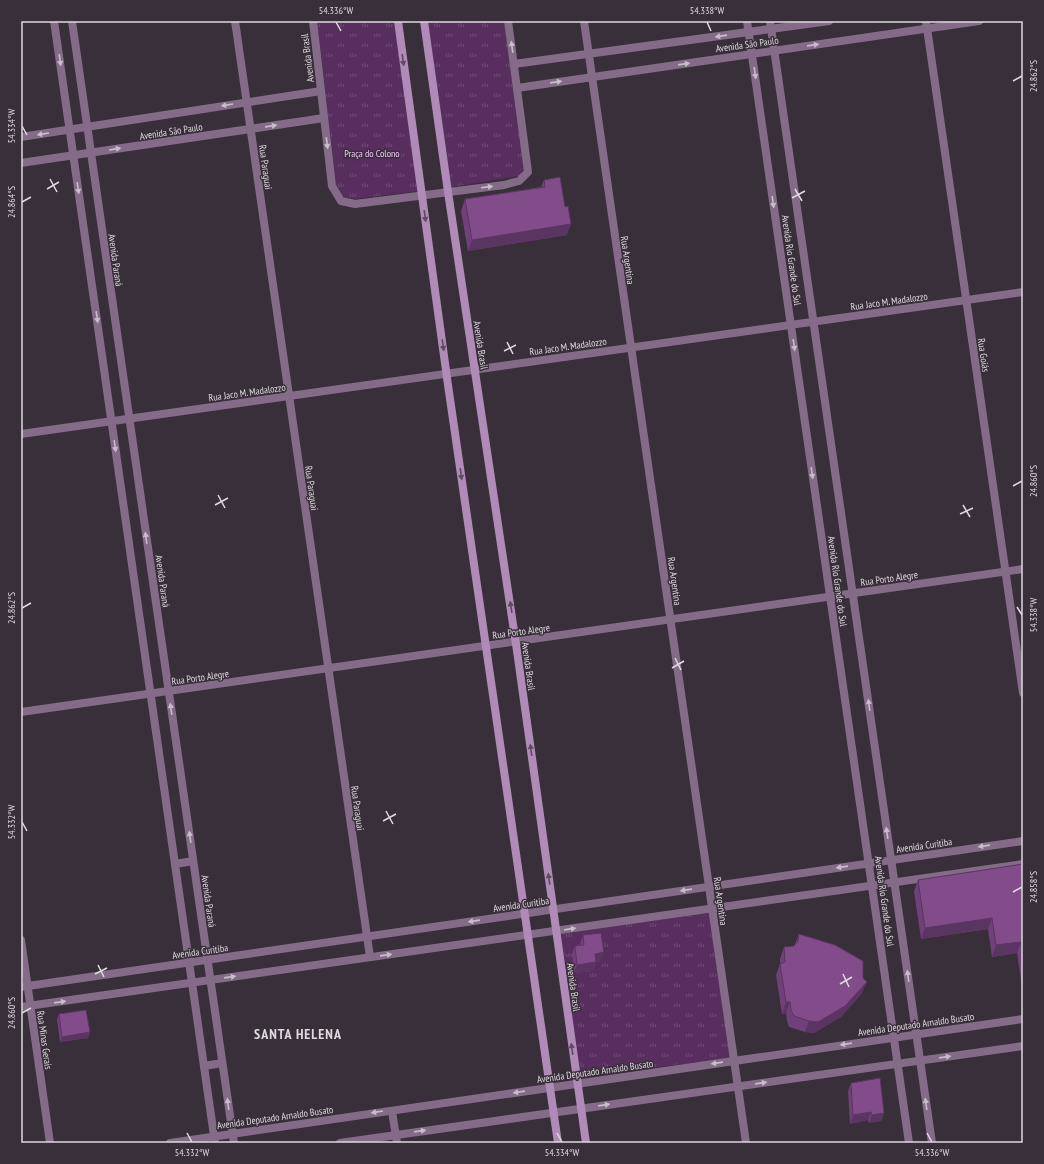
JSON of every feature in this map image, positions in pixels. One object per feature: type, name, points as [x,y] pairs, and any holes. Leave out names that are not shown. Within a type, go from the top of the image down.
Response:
[{"type":"main road","points":[[398,21],[524,914],[558,1143]]},
{"type":"main road","name":"Avenida Brasil","points":[[424,21],[448,192],[516,642],[586,1143]]},
{"type":"street","points":[[54,21],[215,1140]]},
{"type":"street","name":"Avenida Paraná","points":[[72,21],[234,1143]]},
{"type":"street","name":"Rua Paraguai","points":[[235,21],[370,957]]},
{"type":"street","name":"Avenida Brasil","points":[[313,21],[332,186],[341,201],[355,204],[504,185],[519,181],[528,172],[508,21]]},
{"type":"street","name":"Rua Argentina","points":[[584,21],[746,1143]]},
{"type":"street","name":"Avenida Rio Grande do Sul","points":[[747,21],[909,1143]]},
{"type":"street","name":"Avenida São Paulo","points":[[514,64],[749,32],[771,25],[829,21]]},
{"type":"street","name":"Avenida São Paulo","points":[[517,88],[752,54],[926,25],[979,21]]},
{"type":"street","name":"Avenida Rio Grande do Sul","points":[[771,25],[932,1143]]},
{"type":"street","name":"Rua Goiás","points":[[926,25],[1023,693]]},
{"type":"street","name":"Avenida São Paulo","points":[[21,137],[321,91]]},
{"type":"street","name":"Avenida São Paulo","points":[[21,163],[324,118]]},
{"type":"street","name":"Rua Jaco M. Madalozzo","points":[[21,434],[1023,292]]},
{"type":"street","name":"Rua Porto Alegre","points":[[21,712],[1023,569]]},
{"type":"street","name":"Avenida Curitiba","points":[[24,986],[1023,841]]},
{"type":"street","points":[[175,864],[193,861]]},
{"type":"street","points":[[21,1007],[1023,864]]},
{"type":"street","name":"Rua Minas Gerais","points":[[21,940],[24,986],[30,1006],[50,1143]]},
{"type":"street","name":"Avenida Deputado Arnaldo Busato","points":[[170,1143],[215,1140],[232,1134],[1023,1019]]},
{"type":"street","points":[[340,1143],[396,1139],[554,1112],[1023,1046]]},
{"type":"street","points":[[204,1066],[222,1064]]},
{"type":"street","points":[[392,1111],[396,1139]]},
{"type":"green space","name":"Praça do Colono","points":[[317,21],[394,21],[418,191],[355,199],[343,197],[336,185]]},
{"type":"green space","points":[[428,21],[504,21],[524,169],[519,176],[451,187]]},
{"type":"green space","points":[[709,913],[730,1058],[580,1077],[559,933]]},
{"type":"building","points":[[560,177],[565,207],[568,206],[571,224],[472,240],[465,199],[545,187],[544,180]]},
{"type":"building","points":[[1023,864],[1023,955],[1021,942],[996,945],[992,918],[925,928],[918,880]]},
{"type":"building","points":[[601,933],[604,952],[595,954],[596,962],[577,965],[575,946],[584,945],[583,935]]},
{"type":"building","points":[[799,934],[835,945],[863,961],[863,978],[867,982],[845,1006],[818,1022],[809,1021],[794,1016],[791,1010],[790,1002],[786,1002],[780,964],[785,962],[784,947],[794,946],[798,941]]},
{"type":"building","points":[[86,1010],[90,1032],[62,1037],[59,1014]]},
{"type":"building","points":[[880,1078],[884,1113],[872,1115],[871,1112],[853,1115],[851,1083]]},
{"type":"district","name":"SANTA HELENA","points":[[298,1034]]}]
